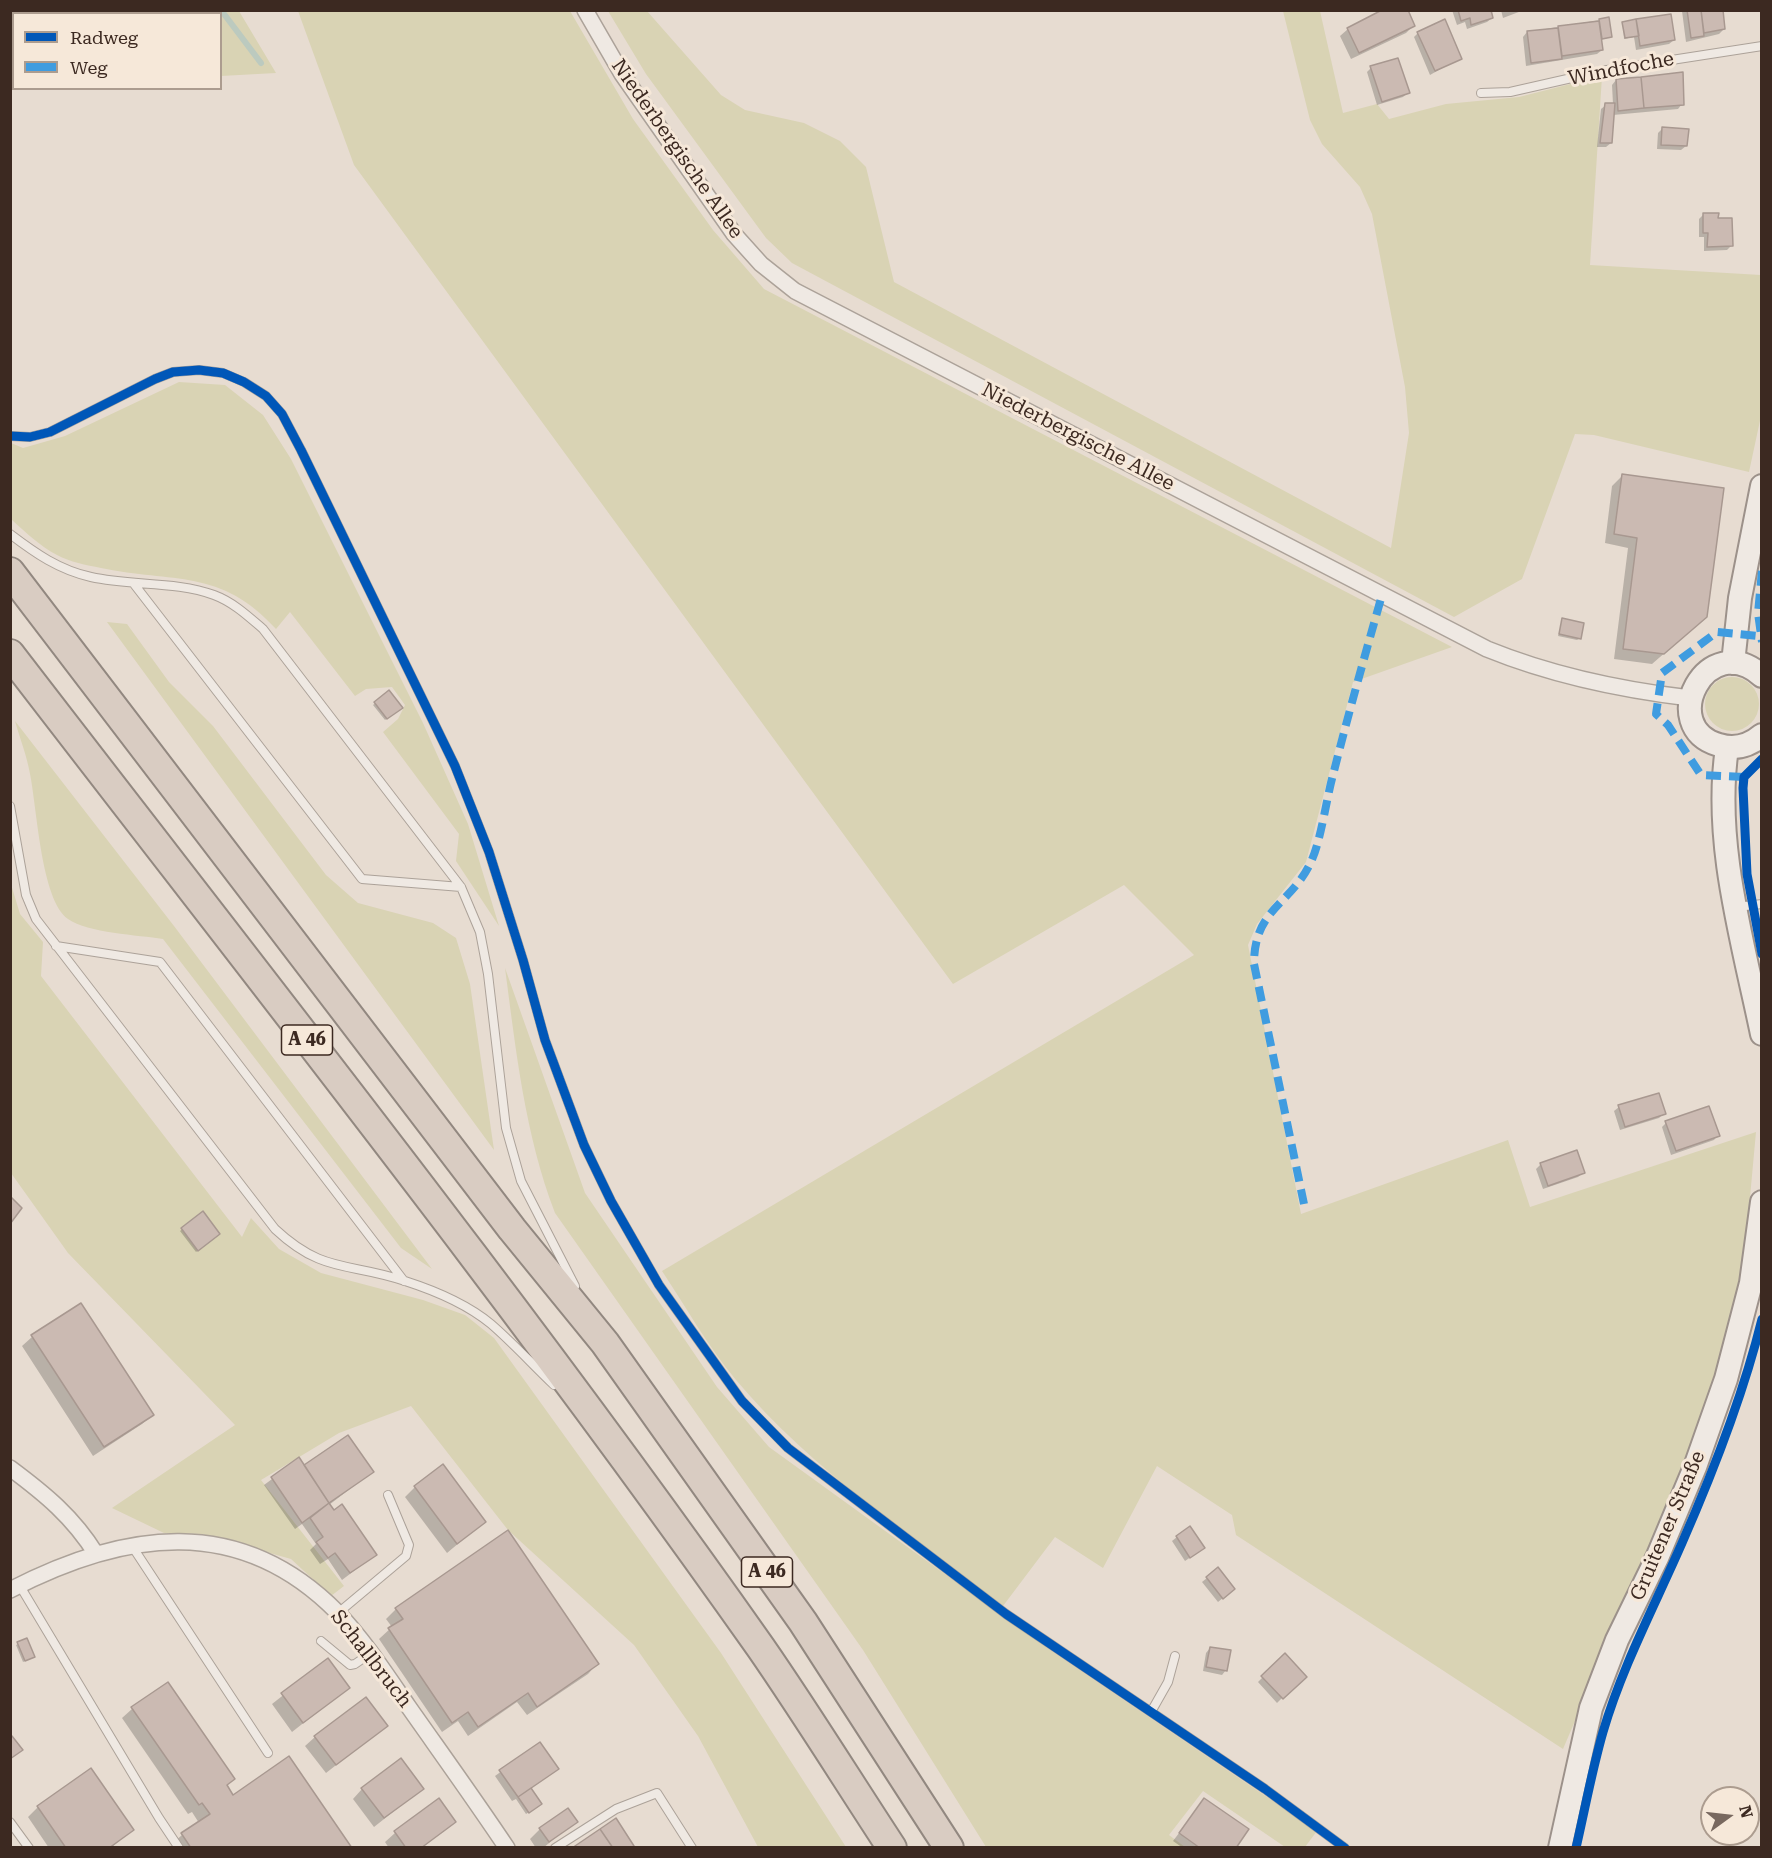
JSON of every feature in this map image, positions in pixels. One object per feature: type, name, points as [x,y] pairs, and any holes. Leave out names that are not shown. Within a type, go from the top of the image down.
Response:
[{"type":"highway","name":"A 46","points":[[10,572],[512,1229],[605,1343],[803,1622],[949,1848]]},
{"type":"highway","name":"A 46","points":[[10,654],[601,1428],[763,1651],[892,1848]]},
{"type":"main road","points":[[1733,663],[1740,598],[1761,486]]},
{"type":"main road","points":[[1761,676],[1750,667],[1733,663],[1717,666],[1703,674],[1690,698],[1690,709],[1696,727],[1707,740],[1727,748],[1746,745],[1761,735]]},
{"type":"main road","points":[[1727,748],[1722,777],[1723,808],[1736,907],[1761,1034]]},
{"type":"main road","name":"Gruitener Straße","points":[[1560,1848],[1592,1708],[1617,1640],[1657,1558],[1695,1467],[1726,1379],[1751,1282],[1761,1202]]},
{"type":"street","name":"Niederbergische Allee","points":[[585,10],[622,74],[734,234],[761,264],[795,291],[1487,649],[1541,669],[1657,694],[1690,698]]},
{"type":"street","points":[[10,1468],[55,1501],[80,1528],[96,1554]]},
{"type":"street","name":"Schallbruch","points":[[15,1588],[96,1554],[131,1544],[189,1540],[236,1549],[282,1568],[338,1613],[371,1653],[507,1848]]},
{"type":"lane","name":"Windfoche","points":[[1481,93],[1510,92],[1607,70],[1761,46]]},
{"type":"lane","points":[[10,436],[30,437],[50,432],[173,372],[199,370],[223,374],[244,381],[266,396],[282,414],[301,450],[455,766],[489,852],[565,1098],[610,1201],[659,1285],[742,1401],[788,1448],[1006,1614],[1346,1848]]},
{"type":"lane","points":[[10,534],[43,559],[88,577],[214,595],[240,609],[263,629],[461,887],[480,932],[488,974],[506,1128],[521,1181],[579,1293]]},
{"type":"lane","points":[[134,584],[362,879],[461,887]]},
{"type":"lane","points":[[10,806],[26,895],[36,919],[275,1229],[296,1250],[322,1263],[404,1281],[456,1303],[489,1323],[559,1389]]},
{"type":"lane","points":[[1736,907],[1761,904]]},
{"type":"lane","points":[[56,946],[160,962],[404,1281]]},
{"type":"lane","points":[[584,1303],[605,1343]]},
{"type":"lane","points":[[567,1397],[601,1428]]},
{"type":"lane","points":[[338,1613],[405,1556],[409,1545],[388,1495]]},
{"type":"lane","points":[[131,1544],[268,1753]]},
{"type":"lane","points":[[15,1588],[179,1848]]},
{"type":"lane","points":[[321,1641],[350,1665],[371,1653]]},
{"type":"lane","points":[[1151,1712],[1168,1682],[1176,1656]]},
{"type":"lane","points":[[555,1848],[616,1809],[657,1793],[692,1848]]},
{"type":"lane","points":[[10,1822],[28,1848]]},
{"type":"shaded area","points":[[239,11],[276,73],[222,76],[222,12],[68,12]]},
{"type":"shaded area","points":[[298,11],[570,11],[633,119],[713,230],[764,289],[1452,647],[1353,682],[1306,862],[1257,924],[1248,945],[1301,1214],[1508,1140],[1530,1207],[1756,1132],[1741,1295],[1709,1409],[1563,1749],[1236,1535],[1232,1515],[1157,1466],[1103,1568],[1055,1537],[1003,1606],[829,1472],[765,1413],[716,1354],[662,1271],[1194,955],[1124,885],[953,984],[354,165]]},
{"type":"shaded area","points":[[608,11],[647,11],[721,95],[745,110],[804,123],[840,141],[866,167],[894,282],[1391,548],[1409,433],[1405,387],[1372,214],[1360,187],[1322,144],[1310,120],[1283,11],[1320,11],[1343,113],[1377,104],[1389,119],[1446,104],[1519,97],[1602,76],[1590,265],[1761,275],[1761,416],[1749,472],[1594,435],[1575,434],[1522,579],[1454,617],[792,263],[766,238],[646,74]]},
{"type":"shaded area","points":[[179,382],[225,385],[263,415],[291,459],[423,723],[468,824],[499,926],[456,861],[459,834],[383,732],[398,719],[405,705],[392,687],[366,689],[355,696],[290,612],[276,629],[256,609],[236,596],[215,587],[195,581],[95,567],[57,555],[27,534],[11,519],[11,443],[23,448],[65,436]]},
{"type":"shaded area","points":[[107,622],[127,624],[169,682],[213,726],[326,875],[358,903],[433,923],[456,938],[470,984],[494,1150]]},
{"type":"shaded area","points":[[1727,677],[1737,677],[1747,681],[1755,689],[1759,704],[1755,719],[1747,727],[1737,731],[1727,731],[1717,727],[1709,719],[1705,709],[1705,699],[1709,689],[1717,681]]},
{"type":"shaded area","points":[[15,721],[174,926],[432,1269],[401,1248],[163,939],[114,933],[77,924],[68,919],[59,909],[46,874],[29,767]]},
{"type":"shaded area","points":[[10,881],[20,914],[43,942],[41,976],[242,1237],[251,1218],[279,1249],[321,1273],[423,1300],[465,1315],[494,1338],[721,1653],[846,1847],[758,1847],[698,1736],[634,1645],[508,1530],[411,1406],[339,1433],[261,1480],[344,1586],[331,1596],[291,1559],[202,1534],[164,1533],[112,1508],[235,1425],[68,1253],[11,1173]]},
{"type":"shaded area","points":[[505,968],[585,1193],[717,1387],[769,1447],[1050,1650],[1317,1831],[1305,1847],[1285,1847],[1203,1791],[1169,1835],[1185,1847],[986,1847],[863,1650],[555,1213],[529,1123]]},
{"type":"building","points":[[1382,10],[1408,10],[1415,26],[1359,53],[1347,28]]},
{"type":"building","points":[[1458,10],[1491,10],[1493,18],[1471,25],[1470,18],[1461,21]]},
{"type":"building","points":[[1687,10],[1701,10],[1704,36],[1691,38]]},
{"type":"building","points":[[1701,10],[1723,10],[1725,29],[1704,33]]},
{"type":"building","points":[[1671,14],[1675,40],[1640,46],[1636,19]]},
{"type":"building","points":[[1609,17],[1612,37],[1602,39],[1599,19]]},
{"type":"building","points":[[1445,19],[1462,59],[1435,71],[1417,32]]},
{"type":"building","points":[[1636,19],[1639,36],[1625,38],[1622,22]]},
{"type":"building","points":[[1599,21],[1603,50],[1562,56],[1558,26]]},
{"type":"building","points":[[1558,28],[1562,59],[1531,63],[1527,31]]},
{"type":"building","points":[[1398,58],[1410,93],[1382,102],[1370,66]]},
{"type":"building","points":[[1683,72],[1684,105],[1644,108],[1641,77]]},
{"type":"building","points":[[1641,77],[1644,108],[1618,111],[1616,79]]},
{"type":"building","points":[[1605,103],[1615,103],[1612,143],[1600,143]]},
{"type":"building","points":[[1662,127],[1689,129],[1687,146],[1661,145]]},
{"type":"building","points":[[1703,213],[1719,213],[1718,218],[1732,218],[1733,246],[1707,247],[1708,233],[1703,233]]},
{"type":"building","points":[[1622,474],[1724,488],[1707,617],[1664,654],[1623,649],[1637,538],[1614,534]]},
{"type":"building","points":[[1562,618],[1584,623],[1581,639],[1559,634]]},
{"type":"building","points":[[389,690],[403,708],[387,719],[374,702]]},
{"type":"building","points":[[1659,1093],[1666,1114],[1625,1127],[1618,1105]]},
{"type":"building","points":[[1709,1106],[1720,1136],[1676,1151],[1665,1121]]},
{"type":"building","points":[[1577,1150],[1585,1173],[1548,1186],[1540,1163]]},
{"type":"building","points":[[10,1196],[22,1208],[10,1224]]},
{"type":"building","points":[[203,1211],[220,1234],[198,1251],[181,1228]]},
{"type":"building","points":[[81,1303],[154,1415],[104,1447],[31,1335]]},
{"type":"building","points":[[348,1435],[374,1472],[329,1503],[304,1465]]},
{"type":"building","points":[[299,1457],[329,1503],[302,1523],[271,1477]]},
{"type":"building","points":[[443,1464],[486,1522],[457,1544],[414,1486]]},
{"type":"building","points":[[329,1503],[334,1510],[342,1504],[377,1555],[350,1573],[335,1553],[328,1558],[316,1542],[323,1537],[310,1518]]},
{"type":"building","points":[[1190,1526],[1205,1548],[1190,1558],[1176,1536]]},
{"type":"building","points":[[508,1530],[599,1664],[537,1707],[528,1693],[478,1727],[468,1712],[452,1723],[388,1628],[403,1619],[395,1608]]},
{"type":"building","points":[[1218,1567],[1235,1589],[1223,1599],[1206,1577]]},
{"type":"building","points":[[27,1638],[35,1657],[25,1661],[17,1642]]},
{"type":"building","points":[[1210,1647],[1231,1650],[1227,1671],[1206,1667]]},
{"type":"building","points":[[1285,1653],[1307,1677],[1283,1699],[1261,1676]]},
{"type":"building","points":[[328,1658],[350,1688],[303,1723],[281,1693]]},
{"type":"building","points":[[168,1682],[235,1779],[227,1785],[233,1795],[289,1756],[352,1848],[191,1848],[181,1833],[210,1814],[202,1803],[199,1805],[131,1707]]},
{"type":"building","points":[[366,1697],[388,1726],[336,1765],[314,1736]]},
{"type":"building","points":[[12,1736],[23,1750],[10,1759],[10,1737]]},
{"type":"building","points":[[540,1742],[559,1769],[518,1797],[499,1770]]},
{"type":"building","points":[[401,1758],[424,1789],[384,1818],[361,1788]]},
{"type":"building","points":[[91,1768],[134,1830],[109,1848],[66,1848],[37,1806]]},
{"type":"building","points":[[531,1788],[542,1804],[529,1813],[518,1797]]},
{"type":"building","points":[[439,1798],[456,1822],[421,1848],[406,1848],[394,1831]]},
{"type":"building","points":[[1204,1798],[1249,1829],[1236,1848],[1200,1848],[1179,1833]]},
{"type":"building","points":[[568,1808],[578,1822],[549,1842],[539,1828]]},
{"type":"building","points":[[616,1818],[634,1846],[631,1848],[613,1848],[600,1829]]},
{"type":"building","points":[[600,1829],[613,1848],[572,1848]]},
{"type":"waterway","points":[[221,10],[261,63]]},
{"type":"marked path","points":[[1762,571],[1758,613],[1762,642]]},
{"type":"marked path","points":[[1304,1204],[1254,964],[1256,946],[1266,919],[1302,878],[1314,855],[1330,785],[1382,595]]},
{"type":"marked path","points":[[1744,777],[1701,775],[1668,725],[1656,714],[1662,673],[1717,632],[1759,636]]},
{"type":"cycle path","points":[[10,436],[30,437],[50,432],[173,372],[199,370],[223,373],[244,382],[266,396],[282,414],[301,450],[455,766],[489,852],[545,1040],[584,1145],[611,1201],[659,1285],[742,1401],[788,1448],[1006,1614],[1265,1789],[1345,1848]]},
{"type":"cycle path","points":[[1762,759],[1744,777],[1743,788],[1747,874],[1762,954]]},
{"type":"cycle path","points":[[1576,1848],[1595,1761],[1611,1708],[1629,1660],[1682,1543],[1716,1460],[1737,1404],[1762,1319]]}]
